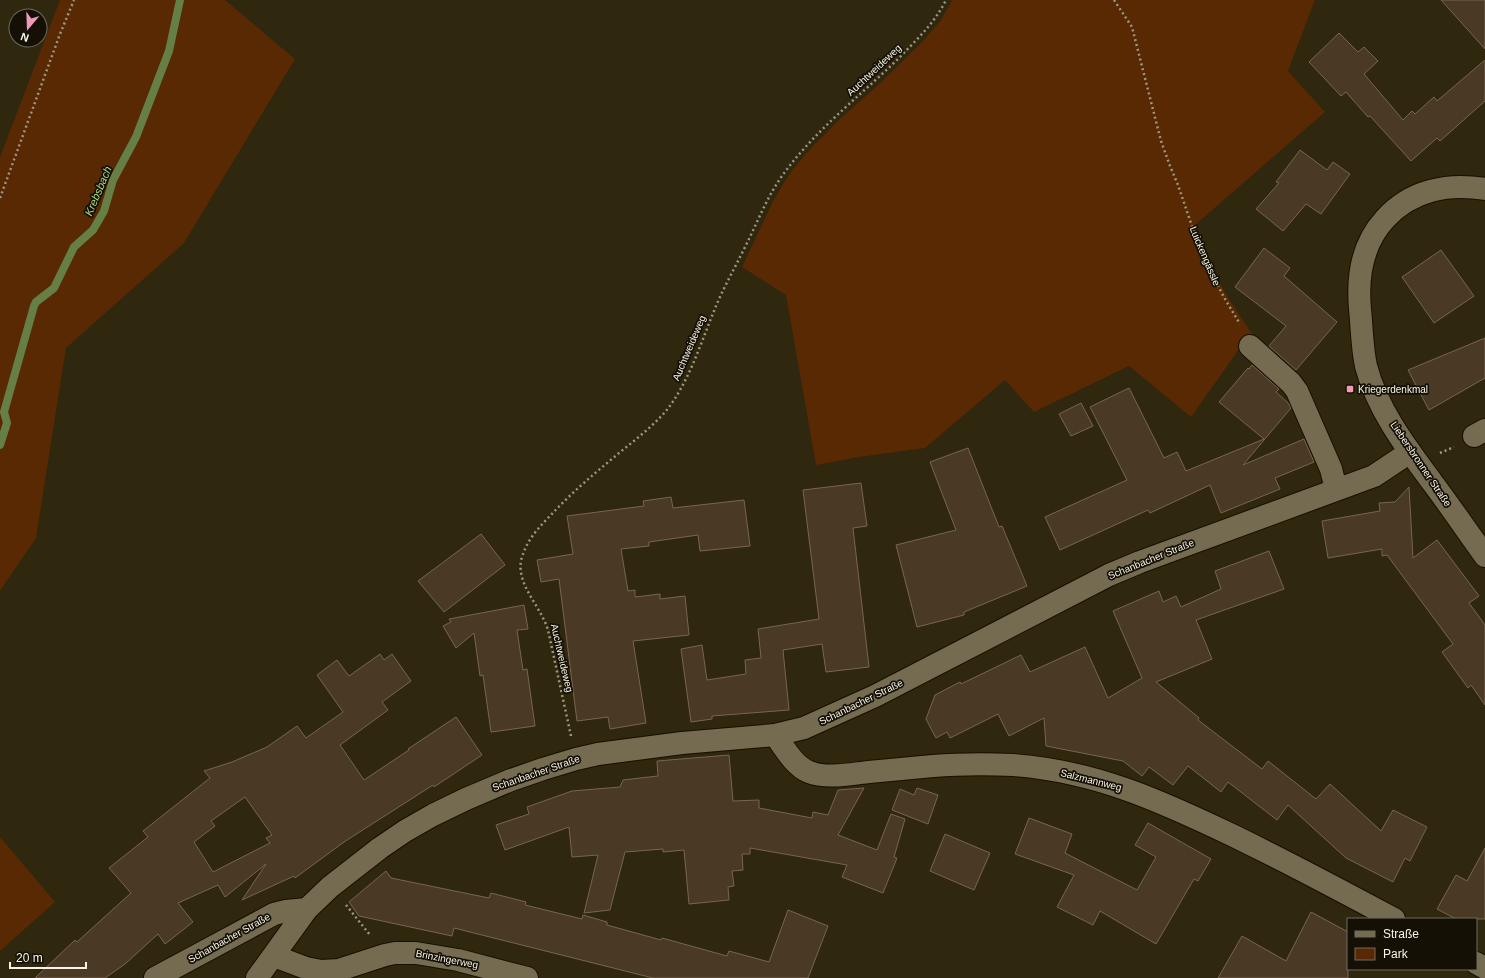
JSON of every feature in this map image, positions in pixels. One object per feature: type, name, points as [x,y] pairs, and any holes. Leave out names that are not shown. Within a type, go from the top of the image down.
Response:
[{"type":"street","name":"Liebersbronner Straße","points":[[1485,189],[1472,187],[1444,187],[1408,200],[1396,209],[1380,224],[1368,244],[1361,266],[1359,293],[1363,344],[1367,368],[1384,408],[1414,457],[1485,556]]},
{"type":"street","points":[[1250,346],[1291,383],[1297,391],[1331,469],[1336,489]]},
{"type":"street","name":"Schanbacher Straße","points":[[257,978],[307,909],[330,887],[380,848],[405,831],[433,815],[510,780],[576,759],[623,750],[682,742],[775,735],[804,728],[861,703],[1110,575],[1140,562],[1374,476],[1414,457]]},
{"type":"street","name":"Salzmannweg","points":[[775,735],[794,760],[804,769],[809,772],[825,775],[857,774],[932,766],[987,764],[1047,769],[1114,785],[1145,796],[1195,818],[1315,877],[1392,918]]},
{"type":"street","name":"Schanbacher Straße","points":[[155,978],[216,947],[274,914],[307,909]]},
{"type":"street","name":"Brinzingerweg","points":[[274,956],[306,968],[321,971],[339,970],[385,955],[405,952],[458,960],[527,978]]},
{"type":"path","points":[[0,198],[74,0]]},
{"type":"path","name":"Auchtweideweg","points":[[576,759],[548,630],[521,575],[521,562],[525,550],[539,527],[560,505],[639,436],[662,415],[669,406],[689,373],[721,295],[768,200],[781,178],[806,146],[824,127],[873,83],[928,29],[938,16],[946,0]]},
{"type":"path","name":"Luickengässle","points":[[1114,0],[1132,27],[1161,141],[1198,241],[1225,299],[1251,340],[1250,346]]},
{"type":"path","points":[[1414,457],[1467,442],[1480,433]]},
{"type":"path","points":[[330,887],[385,955]]},
{"type":"green space","points":[[60,0],[225,0],[295,59],[184,243],[66,348],[36,538],[0,591],[0,157],[42,48],[48,48],[48,31]]},
{"type":"green space","points":[[952,0],[1315,0],[1288,71],[1325,112],[1195,225],[1213,270],[1227,296],[1252,334],[1242,345],[1191,417],[1129,366],[1034,412],[1005,380],[925,448],[859,457],[816,465],[786,295],[742,267],[774,199],[792,170],[812,147],[841,118],[876,87],[921,43],[941,20]]},
{"type":"green space","points":[[0,837],[55,902],[0,951]]},
{"type":"building","points":[[1441,0],[1485,0],[1485,49]]},
{"type":"building","points":[[1339,33],[1358,52],[1364,47],[1378,61],[1364,74],[1403,120],[1412,111],[1415,114],[1434,97],[1437,101],[1485,60],[1485,101],[1440,141],[1437,138],[1411,161],[1346,92],[1341,96],[1309,62]]},
{"type":"building","points":[[1300,150],[1327,170],[1333,162],[1350,174],[1321,214],[1306,204],[1283,231],[1256,209],[1279,183],[1276,182]]},
{"type":"building","points":[[1264,248],[1290,268],[1284,276],[1337,322],[1296,370],[1269,346],[1286,326],[1235,287]]},
{"type":"building","points":[[1441,250],[1474,296],[1434,323],[1402,277]]},
{"type":"building","points":[[1485,338],[1485,378],[1429,410],[1408,370]]},
{"type":"building","points":[[1252,365],[1279,389],[1276,392],[1288,403],[1291,408],[1243,465],[1304,439],[1314,462],[1275,478],[1280,489],[1221,513],[1210,485],[1150,513],[1148,510],[1060,550],[1045,517],[1127,480],[1090,407],[1129,388],[1164,458],[1177,452],[1186,471],[1264,439],[1219,402]]},
{"type":"building","points":[[1081,403],[1093,426],[1071,436],[1059,414]]},
{"type":"building","points":[[968,448],[999,527],[1002,526],[1027,586],[964,612],[964,615],[917,627],[896,545],[956,530],[930,462]]},
{"type":"building","points":[[861,483],[867,526],[853,528],[869,667],[826,672],[822,644],[783,650],[789,710],[712,716],[712,719],[691,722],[681,649],[702,645],[707,680],[746,674],[745,660],[761,658],[758,629],[819,619],[803,490]]},
{"type":"building","points":[[1409,487],[1413,558],[1437,540],[1479,596],[1469,603],[1485,625],[1485,705],[1471,685],[1468,688],[1442,652],[1453,644],[1387,555],[1382,556],[1382,549],[1328,558],[1322,521],[1380,511],[1379,503],[1395,502]]},
{"type":"building","points":[[671,497],[673,508],[744,500],[750,546],[700,551],[698,535],[649,542],[649,546],[621,549],[628,591],[635,590],[635,597],[660,594],[660,599],[685,596],[689,635],[633,641],[646,723],[610,729],[608,717],[577,721],[559,579],[541,582],[537,560],[573,554],[567,516],[644,506],[643,501]]},
{"type":"building","points":[[481,534],[505,565],[444,612],[418,581]]},
{"type":"building","points":[[1269,551],[1284,589],[1196,620],[1212,659],[1156,682],[1199,718],[1198,720],[1262,769],[1268,761],[1316,799],[1330,784],[1381,831],[1393,810],[1427,827],[1410,861],[1405,858],[1393,882],[1346,858],[1288,805],[1277,820],[1228,782],[1221,792],[1188,766],[1173,785],[1149,767],[1142,776],[1123,761],[1046,746],[1044,718],[1009,736],[998,714],[950,738],[947,732],[936,738],[926,719],[935,695],[960,682],[961,684],[1021,655],[1030,672],[1085,647],[1108,698],[1142,678],[1113,611],[1159,591],[1163,602],[1176,596],[1181,607],[1221,589],[1215,571]]},
{"type":"building","points":[[524,605],[528,629],[517,630],[523,670],[527,669],[535,726],[491,732],[483,675],[480,676],[474,633],[456,648],[443,626],[451,622],[449,619]]},
{"type":"building","points":[[380,654],[384,660],[392,654],[411,681],[382,702],[388,710],[340,745],[364,780],[456,717],[482,755],[434,787],[433,785],[344,842],[295,878],[294,876],[242,900],[266,864],[225,897],[218,885],[178,903],[193,922],[165,944],[158,934],[125,964],[105,978],[35,978],[75,940],[77,942],[131,893],[109,868],[148,837],[143,831],[210,778],[204,771],[232,762],[267,747],[297,726],[306,738],[343,712],[317,675],[337,660],[349,676]],"holes":[[[245,797],[272,835],[266,838],[270,843],[213,872],[194,842],[215,826],[211,821]]]},
{"type":"building","points":[[729,755],[733,801],[759,800],[759,808],[812,818],[813,812],[828,815],[838,790],[864,788],[838,835],[877,850],[891,814],[905,819],[894,857],[897,858],[883,893],[842,877],[847,865],[750,848],[750,854],[742,854],[743,870],[732,871],[734,886],[728,887],[729,900],[689,904],[684,850],[663,852],[663,849],[625,852],[610,910],[584,913],[598,855],[572,857],[569,827],[505,850],[496,825],[529,814],[527,807],[572,791],[620,787],[623,780],[658,776],[657,761]]},
{"type":"building","points":[[917,788],[938,795],[928,824],[892,810],[900,789],[914,795]]},
{"type":"building","points":[[1029,818],[1072,834],[1065,853],[1137,890],[1156,857],[1135,845],[1148,823],[1211,859],[1198,881],[1194,879],[1156,944],[1100,911],[1093,925],[1057,907],[1074,875],[1015,854]]},
{"type":"building","points":[[945,834],[990,853],[974,890],[930,871]]},
{"type":"building","points":[[1485,848],[1485,919],[1454,918],[1437,909],[1456,875],[1467,881]]},
{"type":"building","points":[[386,871],[391,878],[489,898],[491,893],[526,902],[525,905],[582,919],[583,915],[607,922],[607,925],[661,940],[662,938],[727,956],[729,951],[769,962],[788,910],[828,926],[808,978],[653,978],[454,928],[452,936],[359,916],[349,902]]},
{"type":"building","points":[[1311,912],[1347,931],[1348,978],[1218,978],[1242,936],[1286,961]]},
{"type":"waterway","name":"Krebsbach","points":[[0,445],[7,423],[4,412],[34,306],[36,302],[54,288],[74,247],[93,230],[104,211],[113,180],[136,137],[169,51],[180,0]]},
{"type":"place","name":"Kriegerdenkmal","points":[[1350,389]]}]
